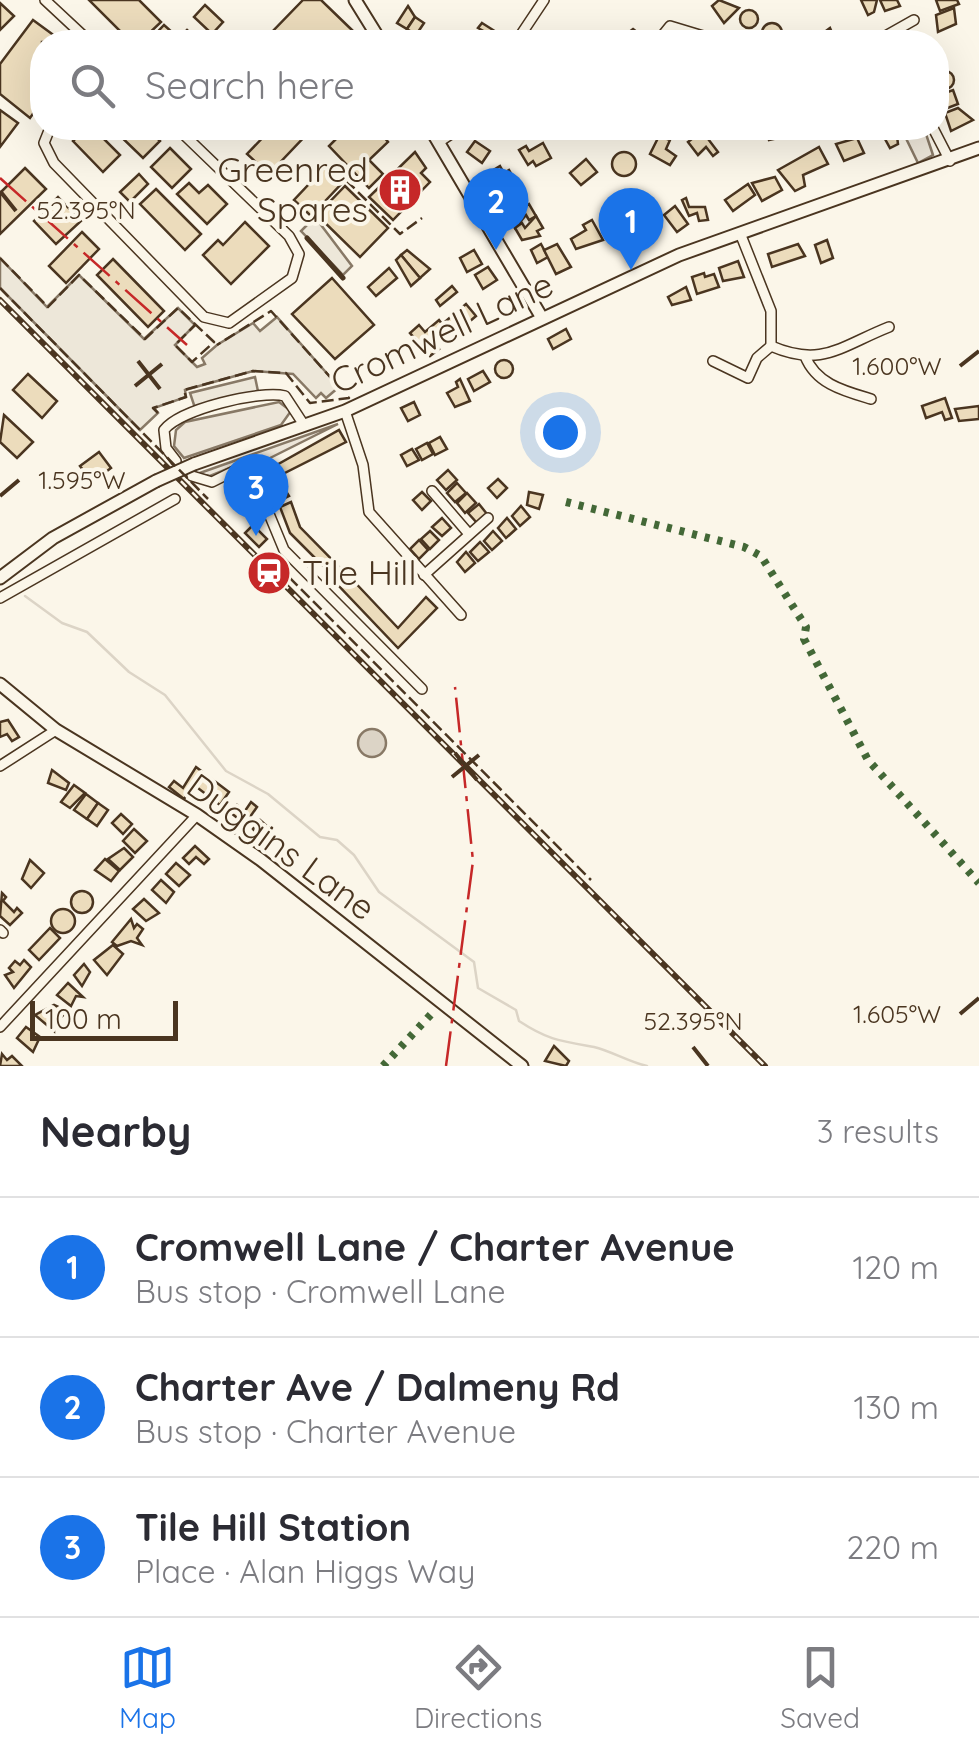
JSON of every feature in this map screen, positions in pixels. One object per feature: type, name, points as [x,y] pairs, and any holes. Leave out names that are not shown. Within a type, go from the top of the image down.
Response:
[{"type":"street","points":[[355,0],[374,30]]},
{"type":"street","points":[[524,30],[544,0]]},
{"type":"street","points":[[49,1],[78,30]]},
{"type":"street","points":[[901,30],[914,20]]},
{"type":"street","points":[[47,140],[45,146],[54,164],[204,317],[229,322],[292,278],[299,254],[292,239],[189,140]]},
{"type":"street","points":[[442,140],[439,142],[542,318]]},
{"type":"street","points":[[939,140],[950,160]]},
{"type":"street","name":"Cromwell Lane","points":[[0,578],[53,538],[156,480],[193,470],[345,410],[617,281],[979,148]]},
{"type":"street","points":[[713,361],[748,378],[757,358],[771,346],[771,311],[740,234]]},
{"type":"street","points":[[771,346],[822,358],[889,327]]},
{"type":"street","points":[[805,356],[811,371],[838,390],[871,400]]},
{"type":"street","points":[[176,461],[166,448],[164,430],[171,421],[196,411],[276,394],[294,403],[304,425]]},
{"type":"street","points":[[345,410],[360,450],[368,512],[461,614]]},
{"type":"street","points":[[193,470],[212,482],[250,468],[284,550],[422,689]]},
{"type":"street","points":[[432,492],[469,534]]},
{"type":"street","points":[[0,598],[175,499]]},
{"type":"street","points":[[424,575],[488,518]]},
{"type":"street","name":"Duggins Lane","points":[[0,684],[56,730],[197,815],[522,1066]]},
{"type":"street","points":[[0,766],[56,730]]},
{"type":"street","points":[[0,1027],[197,815]]},
{"type":"shaded area","points":[[907,140],[928,140],[933,155],[918,163]]},
{"type":"shaded area","points":[[315,217],[352,266],[343,275],[301,231]]},
{"type":"shaded area","points":[[0,258],[47,307],[79,275],[144,339],[178,308],[195,325],[175,345],[197,367],[205,364],[202,358],[217,345],[253,323],[260,331],[277,317],[339,387],[326,398],[321,393],[316,398],[293,374],[253,371],[185,390],[186,397],[154,408],[158,413],[140,430],[0,288]]},
{"type":"shaded area","points":[[255,377],[259,396],[196,411],[190,393]]},
{"type":"shaded area","points":[[279,402],[291,411],[281,425],[184,458],[174,446],[176,430],[185,422]]},
{"type":"shaded area","points":[[338,424],[260,463],[249,460],[210,476],[197,474]]},
{"type":"shaded area","points":[[372,729],[382,733],[386,743],[382,753],[372,757],[362,753],[358,743],[362,733]]},
{"type":"building","points":[[89,0],[139,0],[161,22],[153,30],[119,30]]},
{"type":"building","points":[[303,0],[321,0],[352,30],[274,30]]},
{"type":"building","points":[[719,0],[739,8],[724,23],[712,6]]},
{"type":"building","points":[[861,0],[877,0],[874,12],[868,15]]},
{"type":"building","points":[[880,0],[897,0],[900,6],[885,11]]},
{"type":"building","points":[[936,0],[957,0],[959,4],[940,11]]},
{"type":"building","points":[[0,3],[14,16],[0,30]]},
{"type":"building","points":[[205,5],[223,22],[216,30],[208,30],[194,17]]},
{"type":"building","points":[[408,6],[415,17],[407,29],[397,23]]},
{"type":"building","points":[[954,8],[956,24],[938,30],[936,15]]},
{"type":"building","points":[[749,10],[758,19],[749,28],[740,19]]},
{"type":"building","points":[[415,17],[424,23],[419,30],[407,29]]},
{"type":"building","points":[[33,20],[47,30],[30,30],[30,118],[0,94],[0,64]]},
{"type":"building","points":[[772,23],[781,30],[763,30]]},
{"type":"building","points":[[953,90],[958,104],[949,107],[949,92]]},
{"type":"building","points":[[958,108],[973,120],[951,131],[949,111]]},
{"type":"building","points":[[0,110],[18,123],[0,147]]},
{"type":"building","points":[[105,140],[120,155],[103,172],[73,141]]},
{"type":"building","points":[[124,140],[159,140],[143,158]]},
{"type":"building","points":[[260,140],[301,140],[269,174],[247,154]]},
{"type":"building","points":[[335,140],[386,140],[369,160],[383,174],[369,188],[329,146]]},
{"type":"building","points":[[657,140],[670,140],[666,149],[676,156],[670,165],[650,154]]},
{"type":"building","points":[[709,140],[718,152],[713,156],[706,147],[698,155],[688,142]]},
{"type":"building","points":[[858,140],[864,153],[844,161],[836,144]]},
{"type":"building","points":[[886,140],[898,140],[898,144],[890,148]]},
{"type":"building","points":[[475,141],[490,151],[482,163],[467,152]]},
{"type":"building","points":[[543,143],[551,158],[536,166],[533,161],[528,165],[519,150],[526,146],[529,151]]},
{"type":"building","points":[[819,147],[828,164],[803,175],[805,186],[795,191],[778,170]]},
{"type":"building","points":[[170,148],[191,169],[172,188],[151,167]]},
{"type":"building","name":"Greenred Spares","points":[[415,152],[426,168],[421,173],[430,182],[393,220],[369,197]]},
{"type":"building","points":[[624,152],[633,155],[633,173],[624,176],[615,173],[612,164],[615,155]]},
{"type":"building","points":[[586,159],[597,172],[581,185],[570,173]]},
{"type":"building","points":[[327,165],[344,181],[311,216],[294,200]]},
{"type":"building","points":[[500,166],[504,173],[509,170],[516,182],[510,186],[507,181],[495,194],[489,182],[499,176],[490,172]]},
{"type":"building","points":[[25,168],[46,189],[0,234],[0,193]]},
{"type":"building","points":[[139,174],[148,184],[130,202],[120,192]]},
{"type":"building","points":[[775,177],[782,190],[762,201],[752,183]]},
{"type":"building","points":[[516,182],[523,194],[517,197],[520,202],[503,206],[495,194],[502,190],[506,195]]},
{"type":"building","points":[[189,183],[199,193],[208,185],[227,204],[207,224],[177,194]]},
{"type":"building","points":[[748,184],[755,195],[733,211],[725,200]]},
{"type":"building","points":[[345,186],[388,228],[360,257],[317,215]]},
{"type":"building","points":[[156,189],[201,234],[185,250],[140,204]]},
{"type":"building","points":[[58,197],[81,221],[56,244],[34,221]]},
{"type":"building","points":[[686,198],[689,207],[705,207],[708,220],[699,221],[697,213],[689,216],[682,200]]},
{"type":"building","points":[[520,202],[523,208],[529,204],[536,216],[529,220],[526,215],[515,228],[508,216]]},
{"type":"building","points":[[675,206],[688,224],[677,232],[664,215]]},
{"type":"building","points":[[640,213],[644,227],[648,224],[652,229],[650,236],[635,246],[630,240],[622,246],[616,238],[630,229],[625,223]]},
{"type":"building","points":[[536,216],[543,228],[537,231],[540,236],[522,240],[515,228],[522,223],[525,228]]},
{"type":"building","points":[[592,220],[603,240],[576,249],[571,239],[586,230],[583,225]]},
{"type":"building","points":[[245,222],[269,246],[231,284],[203,255],[218,240],[223,245]]},
{"type":"building","points":[[82,232],[99,249],[66,283],[49,266]]},
{"type":"building","points":[[827,240],[833,258],[821,263],[815,245]]},
{"type":"building","points":[[541,244],[548,257],[537,263],[531,250]]},
{"type":"building","points":[[557,244],[571,267],[556,274],[544,250]]},
{"type":"building","points":[[798,244],[805,256],[772,267],[768,254]]},
{"type":"building","points":[[407,250],[430,269],[420,278],[401,255]]},
{"type":"building","points":[[474,250],[482,264],[467,272],[460,258]]},
{"type":"building","points":[[401,255],[420,278],[411,286],[396,260]]},
{"type":"building","points":[[113,259],[164,311],[148,327],[97,275]]},
{"type":"building","points":[[738,261],[744,277],[723,281],[719,268]]},
{"type":"building","points":[[488,267],[497,280],[483,289],[475,275]]},
{"type":"building","points":[[389,268],[397,278],[376,296],[368,287]]},
{"type":"building","points":[[704,273],[705,277],[714,274],[719,287],[697,294],[692,277]]},
{"type":"building","points":[[332,278],[374,325],[335,359],[292,314]]},
{"type":"building","points":[[452,286],[457,292],[440,306],[436,300]]},
{"type":"building","points":[[686,287],[691,300],[672,305],[668,297]]},
{"type":"building","points":[[466,304],[476,316],[456,333],[446,321]]},
{"type":"building","points":[[439,320],[446,329],[432,341],[439,349],[430,356],[410,333],[419,325],[425,332]]},
{"type":"building","points":[[566,329],[571,339],[553,349],[548,339]]},
{"type":"building","points":[[504,360],[513,369],[504,378],[495,369]]},
{"type":"building","points":[[483,371],[490,382],[474,391],[468,379]]},
{"type":"building","points":[[28,374],[57,401],[42,418],[13,390]]},
{"type":"building","points":[[460,379],[470,401],[455,407],[447,393],[458,387],[456,382]]},
{"type":"building","points":[[945,398],[952,418],[945,420],[942,412],[926,418],[922,406]]},
{"type":"building","points":[[414,402],[420,415],[408,421],[401,408]]},
{"type":"building","points":[[979,406],[979,419],[959,421],[955,409]]},
{"type":"building","points":[[4,415],[33,442],[17,458],[0,442]]},
{"type":"building","points":[[339,430],[346,442],[277,477],[289,496],[279,501],[266,471]]},
{"type":"building","points":[[440,437],[447,449],[435,455],[429,443]]},
{"type":"building","points":[[427,443],[433,454],[422,460],[416,449]]},
{"type":"building","points":[[412,449],[419,460],[407,466],[401,455]]},
{"type":"building","points":[[99,452],[111,468],[92,482],[80,466]]},
{"type":"building","points":[[448,470],[457,480],[446,490],[437,480]]},
{"type":"building","points":[[498,479],[507,488],[497,498],[488,488]]},
{"type":"building","points":[[457,483],[466,493],[455,502],[447,493]]},
{"type":"building","points":[[422,492],[431,501],[422,510],[413,500]]},
{"type":"building","points":[[529,492],[543,495],[539,509],[527,505]]},
{"type":"building","points":[[467,493],[476,503],[465,513],[457,503]]},
{"type":"building","points":[[291,502],[300,527],[344,572],[336,579],[290,533],[280,507]]},
{"type":"building","points":[[479,504],[487,514],[477,523],[468,513]]},
{"type":"building","points":[[521,506],[530,517],[520,526],[512,516]]},
{"type":"building","points":[[442,518],[451,528],[442,536],[432,527]]},
{"type":"building","points":[[507,518],[516,529],[506,538],[498,528]]},
{"type":"building","points":[[253,525],[267,539],[259,547],[245,533]]},
{"type":"building","points":[[430,531],[439,540],[430,549],[421,539]]},
{"type":"building","points":[[493,531],[502,541],[492,550],[484,541]]},
{"type":"building","points":[[419,540],[428,550],[419,559],[410,549]]},
{"type":"building","points":[[480,542],[489,552],[478,561],[470,552]]},
{"type":"building","points":[[466,552],[475,563],[465,572],[457,562]]},
{"type":"building","points":[[347,574],[398,628],[426,597],[437,608],[398,648],[337,584]]},
{"type":"building","points":[[8,720],[19,737],[12,741],[7,734],[0,737],[0,722]]},
{"type":"building","points":[[196,767],[229,792],[220,805],[194,785],[184,799],[169,787],[174,781],[183,788]]},
{"type":"building","points":[[52,770],[69,783],[66,790],[48,783]]},
{"type":"building","points":[[74,785],[85,793],[70,808],[61,802]]},
{"type":"building","points":[[86,794],[98,803],[87,819],[74,810]]},
{"type":"building","points":[[251,802],[257,807],[245,824],[231,813],[237,805],[245,811]]},
{"type":"building","points":[[98,803],[108,810],[97,826],[87,819]]},
{"type":"building","points":[[121,814],[132,824],[123,834],[112,823]]},
{"type":"building","points":[[260,820],[269,828],[261,839],[253,829]]},
{"type":"building","points":[[134,829],[147,841],[135,853],[123,841]]},
{"type":"building","points":[[195,846],[209,859],[204,864],[196,857],[189,864],[183,858]]},
{"type":"building","points":[[124,848],[133,857],[120,870],[108,859]]},
{"type":"building","points":[[105,859],[119,871],[111,881],[95,870]]},
{"type":"building","points":[[30,860],[44,873],[31,888],[22,879]]},
{"type":"building","points":[[176,863],[190,875],[179,886],[166,874]]},
{"type":"building","points":[[161,880],[174,892],[166,903],[152,890]]},
{"type":"building","points":[[82,891],[90,894],[90,910],[82,913],[74,910],[71,902],[74,894]]},
{"type":"building","points":[[2,893],[6,897],[3,901],[14,912],[17,908],[22,913],[10,925],[0,916]]},
{"type":"building","points":[[144,899],[159,913],[146,921],[133,909]]},
{"type":"building","points":[[63,909],[75,921],[63,933],[51,921]]},
{"type":"building","points":[[131,919],[134,928],[137,924],[143,929],[137,938],[142,945],[131,941],[117,946],[112,942]]},
{"type":"building","points":[[50,928],[60,938],[39,960],[29,950]]},
{"type":"building","points":[[113,945],[123,954],[107,975],[94,960]]},
{"type":"building","points":[[24,960],[31,967],[14,988],[5,975],[13,972],[9,968],[15,961],[20,965]]},
{"type":"building","points":[[84,964],[90,972],[82,986],[74,975]]},
{"type":"building","points":[[68,983],[83,997],[76,996],[71,1006],[57,995]]},
{"type":"building","points":[[54,1005],[67,1011],[54,1025],[54,1031],[35,1015]]},
{"type":"building","points":[[26,1027],[40,1037],[33,1052],[17,1038]]},
{"type":"building","points":[[554,1046],[569,1061],[566,1066],[545,1061]]},
{"type":"building","points":[[2,1054],[7,1060],[12,1056],[22,1066],[0,1066]]},
{"type":"waterway","points":[[25,596],[62,623],[87,632],[129,672],[165,695],[226,771],[268,794],[320,837],[337,840],[354,855],[379,892],[474,962],[478,988],[516,1010],[519,1021],[555,1039],[600,1049],[647,1066]]},
{"type":"railway","points":[[0,300],[765,1066]]},
{"type":"hedge","points":[[566,502],[744,547],[761,556],[806,627],[804,639],[868,760],[979,883]]},
{"type":"hedge","points":[[383,1066],[435,1010]]},
{"type":"fence","points":[[346,180],[400,234],[422,218]]},
{"type":"fence","points":[[0,258],[48,307],[79,275],[145,339],[178,308],[214,342],[192,362],[175,345],[195,325]]},
{"type":"fence","points":[[0,288],[208,499]]},
{"type":"fence","points":[[158,413],[153,408],[186,397],[184,390],[253,371],[286,373],[310,403],[349,398],[271,311],[217,345]]},
{"type":"fence","points":[[265,553],[591,880]]},
{"type":"wall","points":[[307,238],[343,278]]},
{"type":"power","points":[[0,178],[187,345]]},
{"type":"power","points":[[446,1066],[473,861],[455,687]]},
{"type":"place","name":"Greenred Spares","points":[[400,190]]},
{"type":"place","name":"Charter Ave / Dalmeny Rd","points":[[496,250]]},
{"type":"place","name":"Cromwell Lane / Charter Avenue","points":[[631,270]]},
{"type":"place","name":"Tile Hill Station","points":[[256,536]]},
{"type":"place","name":"Tile Hill","points":[[269,573]]}]
